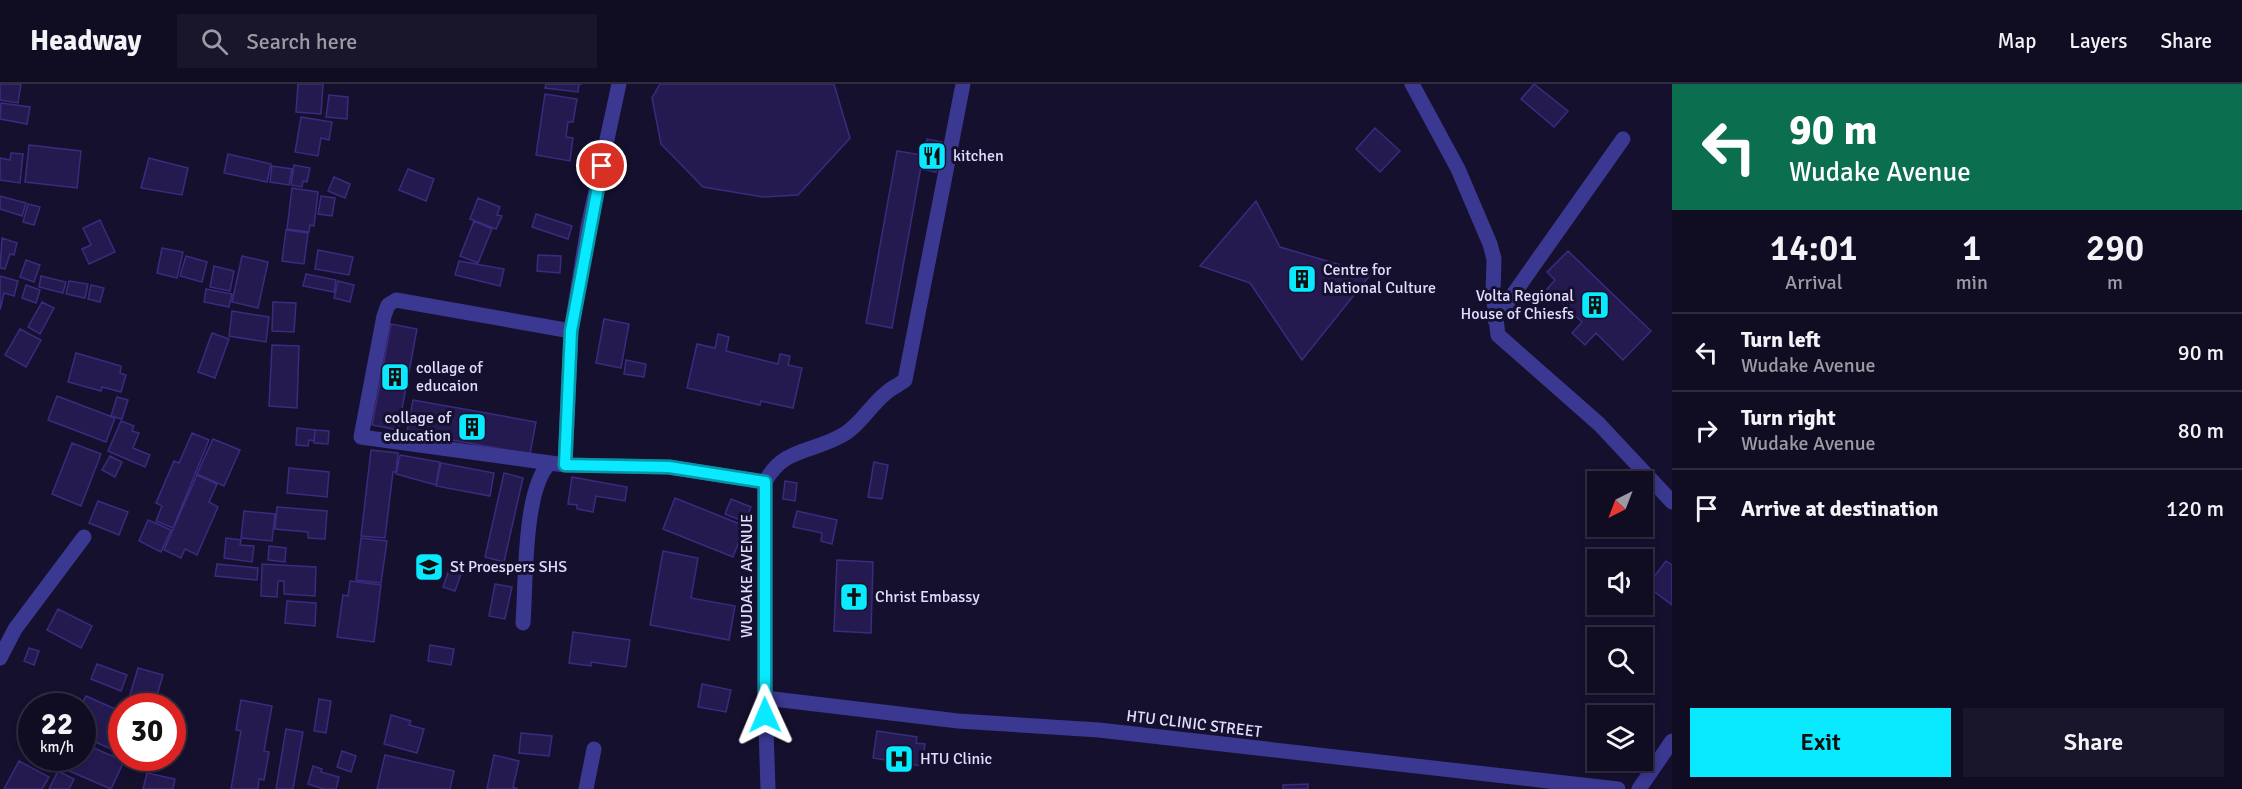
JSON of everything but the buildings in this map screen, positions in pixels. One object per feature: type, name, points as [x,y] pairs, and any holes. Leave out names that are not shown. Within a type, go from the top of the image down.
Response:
[{"type":"street","points":[[557,464],[571,331],[588,227],[619,84]]},
{"type":"street","points":[[571,331],[396,300],[388,305],[384,316],[361,437],[557,464],[669,467],[765,482],[780,460],[791,454],[822,445],[847,432],[887,392],[905,380],[963,84]]},
{"type":"street","points":[[1412,84],[1458,169],[1490,244],[1494,260],[1495,320],[1498,335],[1599,424],[1672,502]]},
{"type":"street","points":[[1495,320],[1623,139]]},
{"type":"street","points":[[523,623],[529,525],[538,481],[543,470],[557,464]]},
{"type":"street","name":"WUDAKE AVENUE","points":[[765,482],[765,698],[768,789]]},
{"type":"street","points":[[0,658],[15,629],[84,537]]},
{"type":"street","name":"HTU CLINIC STREET","points":[[765,698],[958,721],[1099,730],[1618,789]]},
{"type":"street","points":[[1639,789],[1672,741]]},
{"type":"street","points":[[586,789],[594,749]]},
{"type":"place","name":"kitchen","points":[[932,156]]},
{"type":"place","name":"Centre for National Culture","points":[[1302,279]]},
{"type":"place","name":"Volta Regional House of Chiesfs","points":[[1595,305]]},
{"type":"place","name":"collage of educaion","points":[[395,377]]},
{"type":"place","name":"collage of education","points":[[472,427]]},
{"type":"place","name":"St Proespers SHS","points":[[429,567]]},
{"type":"place","name":"Christ Embassy","points":[[854,597]]},
{"type":"place","name":"HTU Clinic","points":[[899,759]]},
{"type":"route","points":[[602,166],[588,227],[571,331],[565,465],[669,467],[765,482],[765,715]]}]
